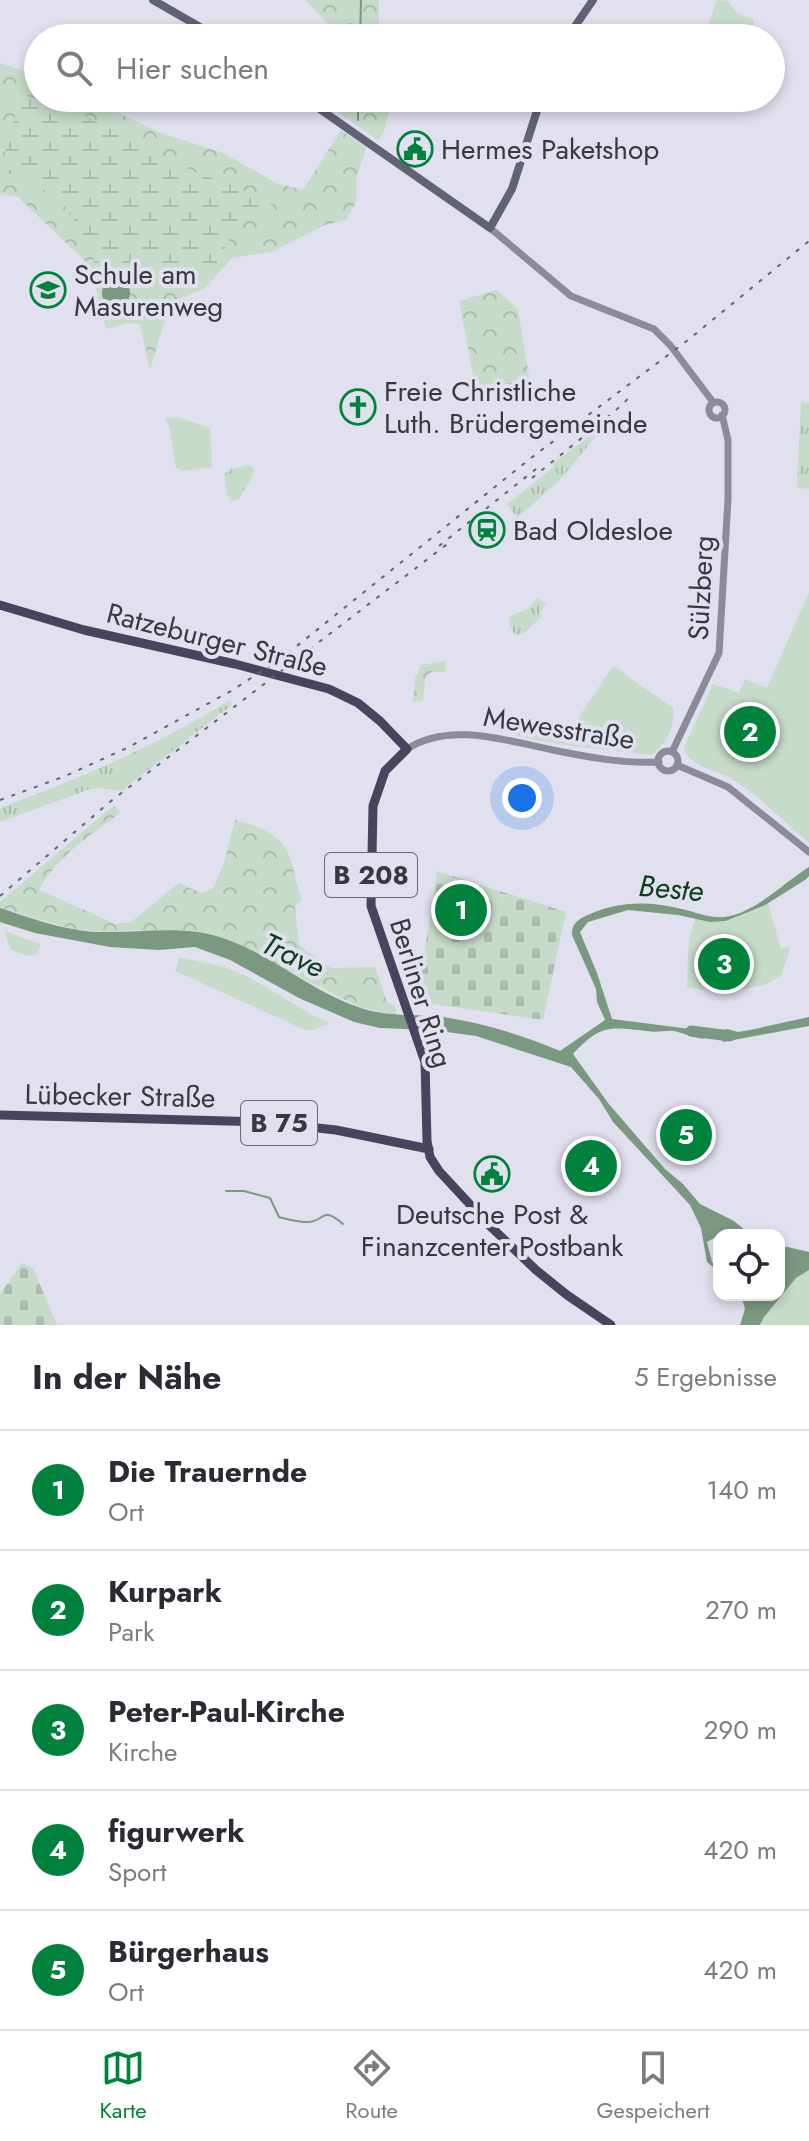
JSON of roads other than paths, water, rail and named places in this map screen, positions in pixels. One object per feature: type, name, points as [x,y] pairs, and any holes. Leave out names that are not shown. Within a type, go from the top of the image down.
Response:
[{"type":"main road","points":[[153,0],[195,24]]},
{"type":"main road","points":[[577,24],[593,0]]},
{"type":"main road","points":[[324,112],[490,228],[512,189],[537,112]]},
{"type":"main road","name":"Ratzeburger Straße","points":[[0,605],[84,630],[329,689],[358,703],[407,749]]},
{"type":"main road","name":"Berliner Ring","points":[[407,749],[385,771],[373,806],[371,906],[425,1062],[429,1149],[439,1171],[514,1251],[567,1295],[611,1325]]},
{"type":"main road","name":"Lübecker Straße","points":[[0,1115],[263,1122],[319,1127],[429,1149]]},
{"type":"street","name":"Sülzberg","points":[[490,228],[571,296],[654,329],[713,402],[723,405],[722,415],[728,440],[728,499],[719,653],[672,752]]},
{"type":"street","name":"Mewesstraße","points":[[407,749],[416,743],[445,737],[487,736],[633,763],[659,762]]},
{"type":"street","points":[[672,752],[677,757],[677,765],[672,771],[665,771],[659,762],[663,753],[672,752]]},
{"type":"street","points":[[677,765],[728,787],[809,852]]},
{"type":"waterway","points":[[360,24],[361,0]]},
{"type":"waterway","points":[[358,112],[358,120]]},
{"type":"waterway","name":"Trave","points":[[691,1031],[730,1036]]},
{"type":"waterway","points":[[226,1191],[244,1191],[270,1198],[279,1217],[312,1222],[330,1215],[343,1224]]},
{"type":"railway","points":[[0,800],[63,777],[129,747],[231,691],[282,658],[531,458],[688,340],[809,241]]},
{"type":"railway","points":[[532,478],[633,394]]},
{"type":"railway","points":[[439,546],[536,469]]},
{"type":"railway","points":[[0,896],[111,801],[450,542]]},
{"type":"place","name":"Hermes Paketshop","points":[[415,149]]},
{"type":"place","name":"Schule am Masurenweg","points":[[48,290]]},
{"type":"place","name":"Freie Christliche Luth. Brüdergemeinde","points":[[358,407]]},
{"type":"place","name":"Bad Oldesloe","points":[[487,530]]},
{"type":"place","name":"Kurpark","points":[[750,732]]},
{"type":"place","name":"Die Trauernde","points":[[461,910]]},
{"type":"place","name":"Peter-Paul-Kirche","points":[[724,964]]},
{"type":"place","name":"Bürgerhaus","points":[[686,1135]]},
{"type":"place","name":"figurwerk","points":[[591,1166]]},
{"type":"place","name":"Deutsche Post & Finanzcenter Postbank","points":[[492,1174]]},
{"type":"water label","name":"Beste","points":[[671,888]]}]
